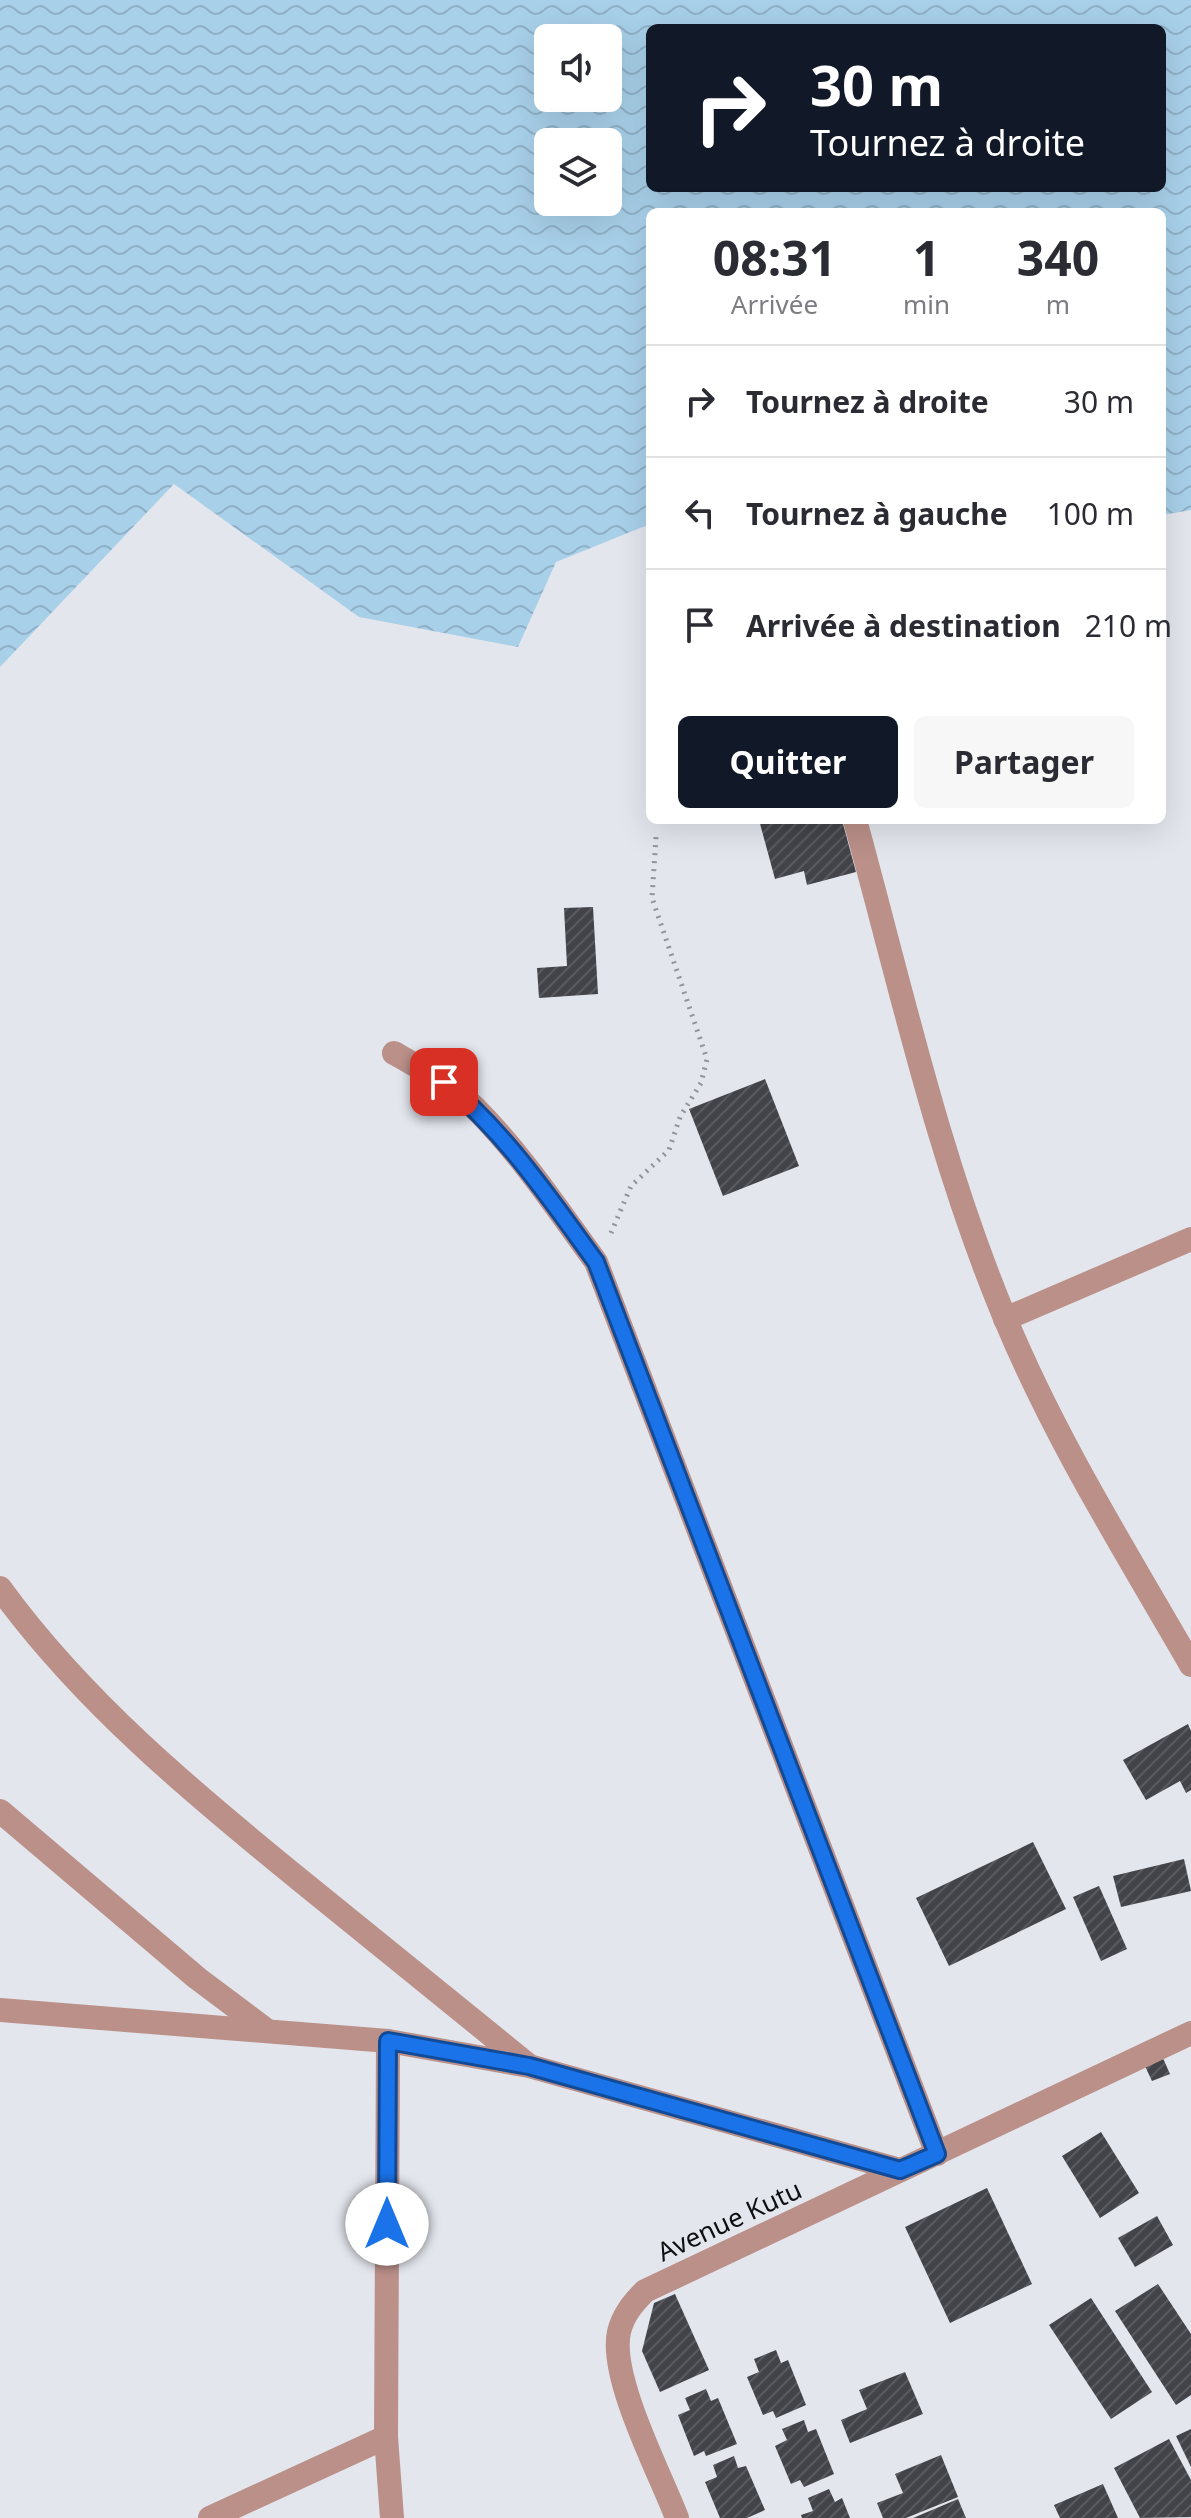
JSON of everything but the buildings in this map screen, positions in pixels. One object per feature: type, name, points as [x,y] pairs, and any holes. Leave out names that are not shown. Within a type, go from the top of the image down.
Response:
[{"type":"street","points":[[856,824],[944,1150],[1005,1319],[1087,1484],[1191,1665]]},
{"type":"street","points":[[394,1053],[444,1082],[474,1107],[525,1165],[596,1262],[937,2154]]},
{"type":"street","points":[[1005,1319],[1191,1239]]},
{"type":"street","points":[[0,1588],[20,1616],[104,1708],[194,1795],[529,2066]]},
{"type":"street","points":[[0,1811],[197,1978],[265,2029]]},
{"type":"street","points":[[0,2010],[388,2041],[529,2066],[900,2170]]},
{"type":"street","name":"Avenue Kutu","points":[[677,2518],[619,2372],[619,2333],[628,2309],[645,2291],[1191,2033]]},
{"type":"street","points":[[388,2041],[386,2437],[392,2518]]},
{"type":"street","points":[[210,2518],[386,2437]]},
{"type":"path","points":[[596,1262],[631,1186],[669,1150],[680,1117],[701,1083],[707,1059],[652,898],[656,837]]},
{"type":"water","points":[[0,0],[1191,0],[1191,510],[1166,514],[1166,208],[646,208],[646,526],[556,562],[518,647],[359,617],[174,484],[0,667]]},
{"type":"route","points":[[387,2224],[388,2041],[529,2066],[900,2170],[937,2154],[596,1262],[525,1165],[474,1107],[444,1082]]}]
